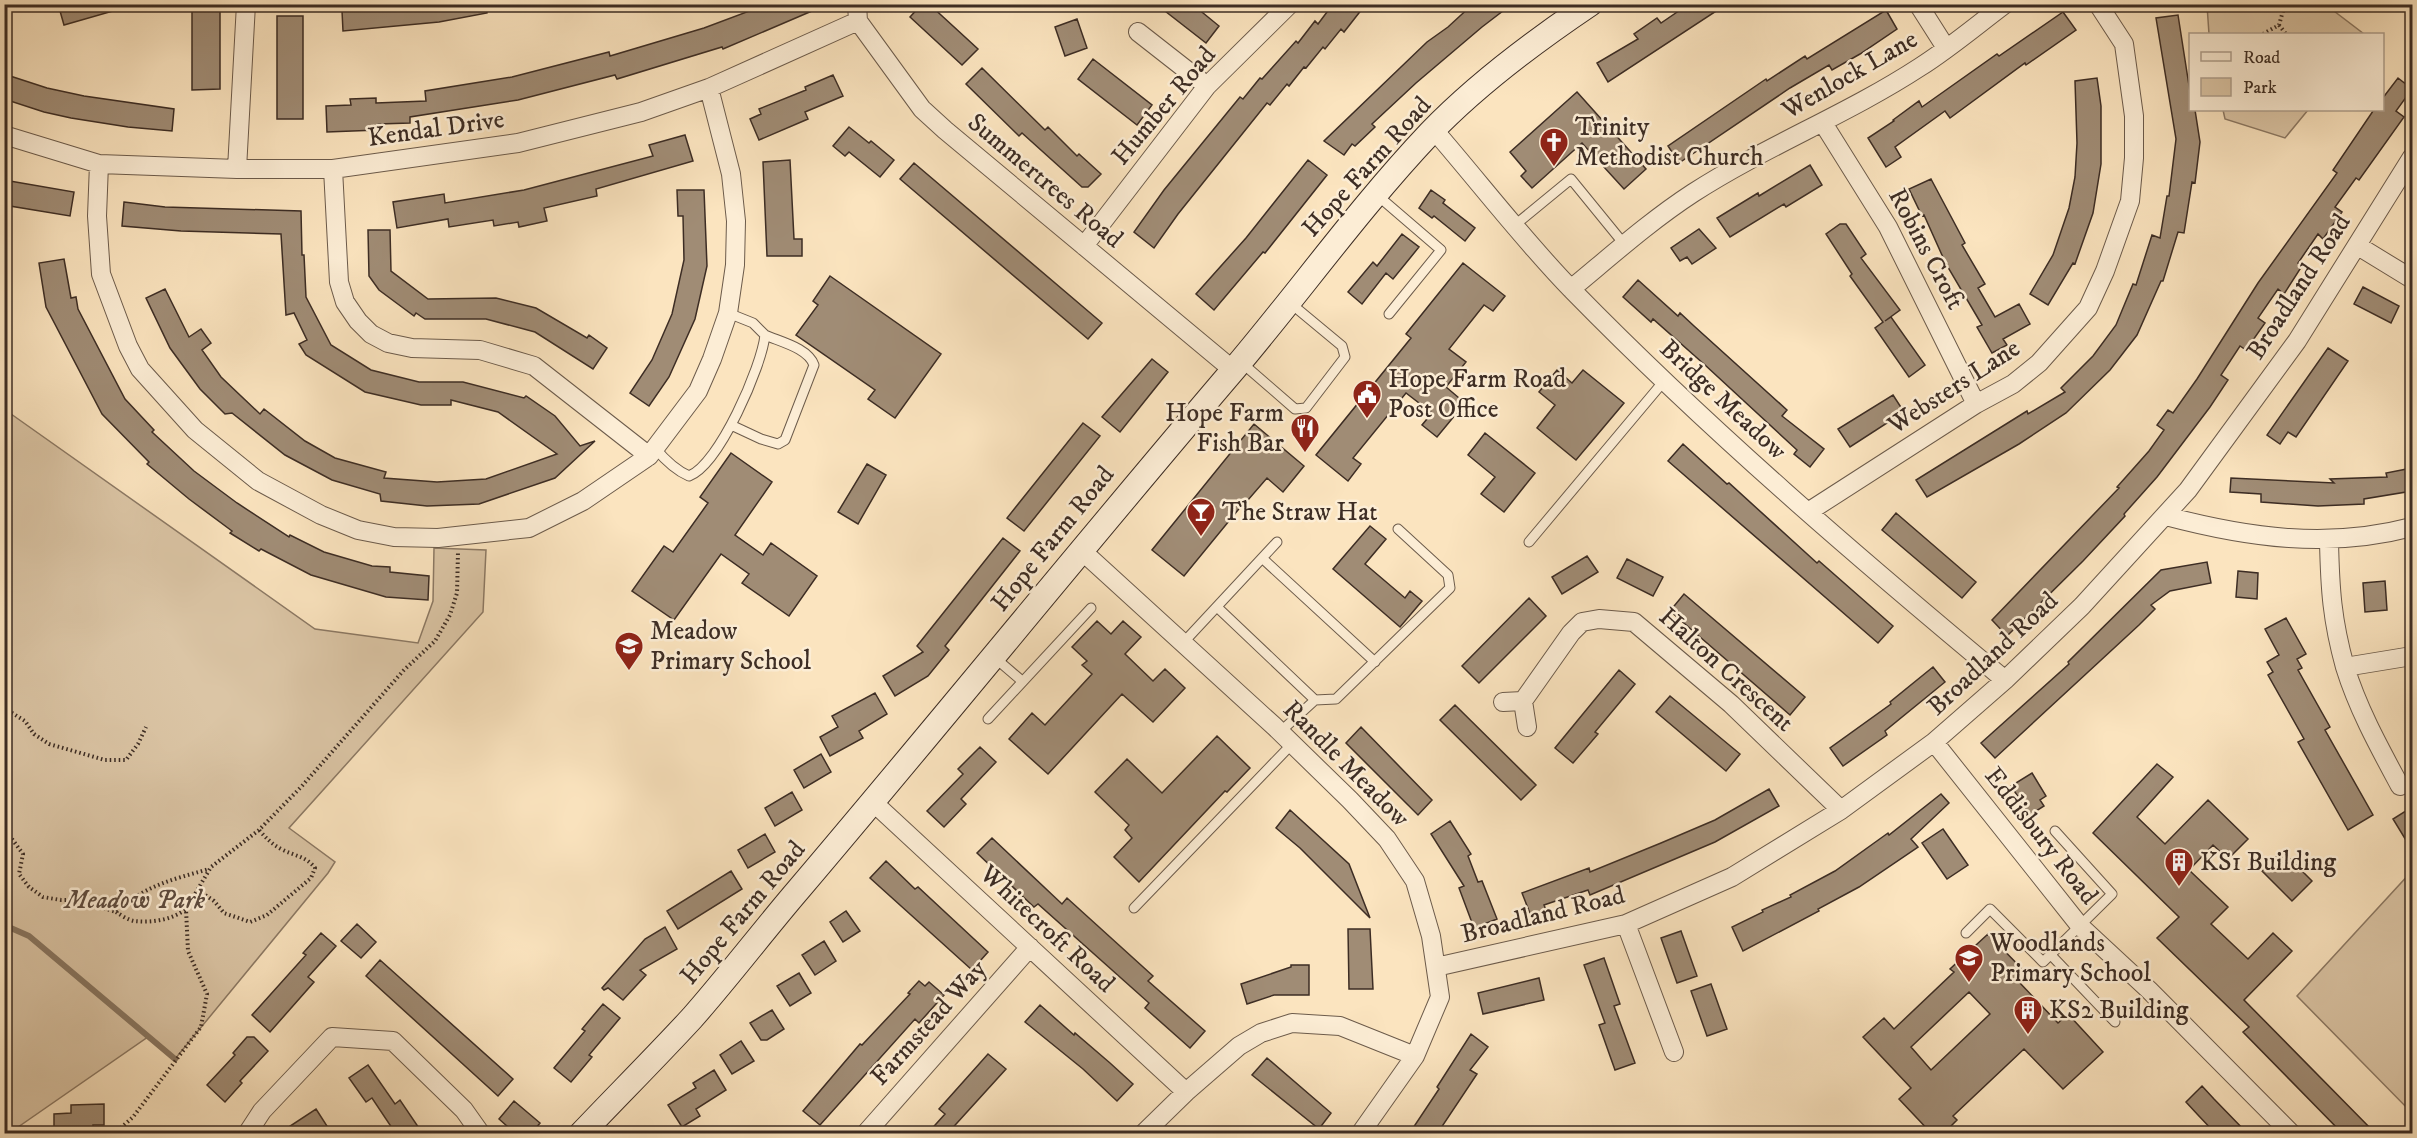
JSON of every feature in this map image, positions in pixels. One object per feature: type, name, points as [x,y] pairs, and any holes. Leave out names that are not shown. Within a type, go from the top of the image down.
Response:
[{"type":"street","points":[[237,169],[246,4]]},
{"type":"street","name":"Humber Road","points":[[1084,246],[1207,86],[1290,4]]},
{"type":"street","name":"Hope Farm Road","points":[[581,1134],[691,1018],[874,803],[1173,438],[1236,366],[1375,194],[1434,130],[1496,75],[1590,4]]},
{"type":"street","points":[[1918,4],[1946,48]]},
{"type":"street","name":"Wenlock Lane","points":[[1571,289],[1624,244],[1691,194],[1743,162],[1823,123],[1921,67],[2005,4]]},
{"type":"street","name":"Websters Lane","points":[[1808,512],[1976,404],[2013,384],[2039,363],[2088,308],[2106,271],[2130,201],[2134,159],[2134,116],[2124,44],[2098,4]]},
{"type":"street","name":"Kendal Drive","points":[[4,135],[99,164],[237,169],[333,169],[518,143],[641,112],[709,88],[857,13]]},
{"type":"street","name":"Summertrees Road","points":[[857,13],[922,109],[1084,246],[1236,366]]},
{"type":"street","points":[[1138,32],[1207,86]]},
{"type":"street","points":[[99,164],[97,216],[101,274],[128,346],[140,369],[195,430],[258,481],[285,497],[358,530],[394,537],[438,538],[529,528],[583,501],[652,452],[698,391],[712,359],[728,313],[735,265],[736,221],[731,174],[709,88]]},
{"type":"street","name":"Robins Croft","points":[[1823,123],[1888,227],[1976,404]]},
{"type":"street","name":"Bridge Meadow","points":[[1434,130],[1571,289],[1732,447],[2005,680]]},
{"type":"street","name":"Broadland Road","points":[[1436,967],[1626,924],[1732,877],[1841,810],[1934,742],[2005,680],[2082,606],[2188,490],[2297,341],[2412,157]]},
{"type":"street","points":[[333,169],[339,282],[345,302],[358,321],[371,334],[388,343],[412,348],[480,350],[534,366],[652,452]]},
{"type":"street","points":[[2358,246],[2412,279]]},
{"type":"street","points":[[2166,516],[2215,529],[2267,537],[2329,541],[2412,527]]},
{"type":"street","points":[[2329,541],[2330,599],[2345,667],[2367,724],[2400,786]]},
{"type":"street","name":"Randle Meadow","points":[[1081,550],[1286,738],[1387,839],[1415,881],[1431,936],[1440,997],[1415,1056],[1360,1134]]},
{"type":"street","name":"Halton Crescent","points":[[1523,700],[1571,633],[1582,622],[1599,619],[1634,622],[1731,704],[1841,810]]},
{"type":"street","points":[[2345,667],[2412,656]]},
{"type":"street","points":[[1503,702],[1523,700],[1527,728]]},
{"type":"street","name":"Eddisbury Road","points":[[1934,742],[2079,926],[2149,990],[2292,1134]]},
{"type":"street","name":"Whitecroft Road","points":[[874,803],[1186,1092]]},
{"type":"street","points":[[1626,924],[1674,1052]]},
{"type":"street","name":"Farmstead Way","points":[[865,1134],[1030,947]]},
{"type":"street","points":[[1143,1134],[1186,1092],[1239,1046],[1261,1033],[1292,1023],[1341,1026],[1415,1056]]},
{"type":"street","points":[[247,1134],[262,1111],[332,1037],[393,1041],[464,1110],[481,1134]]},
{"type":"lane","points":[[1515,225],[1571,179],[1624,244]]},
{"type":"lane","points":[[1375,194],[1441,250],[1389,314]]},
{"type":"lane","points":[[1236,366],[1295,409],[1306,408],[1345,357],[1342,346],[1288,301]]},
{"type":"lane","points":[[728,313],[753,323],[765,335],[799,349],[812,358],[814,365],[785,440],[778,444],[731,425]]},
{"type":"lane","points":[[652,452],[689,476],[696,474],[711,458],[739,412],[765,335]]},
{"type":"lane","points":[[1529,542],[1664,381]]},
{"type":"lane","points":[[1217,607],[1314,700],[1336,699],[1450,588],[1448,575],[1398,529]]},
{"type":"lane","points":[[1183,644],[1277,542]]},
{"type":"lane","points":[[1262,558],[1374,662]]},
{"type":"lane","points":[[988,719],[1091,608]]},
{"type":"lane","points":[[994,657],[1022,681]]},
{"type":"lane","points":[[1134,908],[1286,738],[1314,700]]},
{"type":"lane","points":[[1966,933],[1990,909],[2043,962],[2112,894],[2055,831]]},
{"type":"lane","points":[[2050,954],[2115,1022]]},
{"type":"path","points":[[2265,33],[2279,25],[2285,4]]},
{"type":"path","points":[[2279,25],[2285,33]]},
{"type":"path","points":[[4,828],[23,854],[19,874],[43,897],[78,900],[116,912],[131,921],[164,920],[179,915],[186,909],[210,869],[259,830],[302,786],[404,670],[435,641],[450,615],[457,593],[459,536]]},
{"type":"path","points":[[4,708],[25,721],[34,735],[49,744],[105,760],[126,760],[138,744],[146,727]]},
{"type":"path","points":[[198,890],[214,901],[224,913],[250,922],[267,915],[311,878],[315,868],[309,860],[270,843],[259,830]]},
{"type":"path","points":[[116,912],[134,896],[162,883],[210,869]]},
{"type":"path","points":[[114,1134],[133,1117],[201,1027],[207,994],[189,951],[186,909]]},
{"type":"green space","points":[[2207,5],[2326,5],[2363,33],[2209,33]]},
{"type":"green space","points":[[2223,111],[2307,111],[2285,138],[2225,119]]},
{"type":"green space","name":"Meadow Park","points":[[4,409],[315,629],[418,643],[433,601],[434,548],[486,550],[483,612],[289,828],[335,862],[328,873],[175,1059],[148,1037],[8,1134],[4,1133]]},
{"type":"green space","points":[[2412,871],[2412,1113],[2297,996]]},
{"type":"building","points":[[58,4],[120,4],[120,9],[64,25]]},
{"type":"building","points":[[192,4],[220,4],[220,89],[192,90]]},
{"type":"building","points":[[412,4],[486,4],[487,13],[439,22],[343,31],[342,11]]},
{"type":"building","points":[[768,4],[826,5],[723,49],[722,47],[617,79],[615,75],[518,100],[410,117],[410,123],[378,124],[378,130],[327,132],[326,106],[351,105],[350,99],[376,98],[376,103],[426,101],[425,91],[512,77],[609,52],[610,56],[704,28]]},
{"type":"building","points":[[922,4],[929,4],[978,49],[962,65],[910,17]]},
{"type":"building","points":[[1156,4],[1192,4],[1219,26],[1206,43]]},
{"type":"building","points":[[1333,4],[1366,4],[1344,32],[1341,29],[1325,49],[1323,47],[1270,105],[1267,103],[1178,214],[1154,248],[1134,232],[1164,190],[1240,97],[1243,99],[1296,41],[1298,43],[1315,21],[1318,24]]},
{"type":"building","points":[[1473,4],[1512,4],[1416,83],[1372,124],[1375,127],[1355,146],[1352,144],[1344,155],[1324,141],[1427,42],[1448,27]]},
{"type":"building","points":[[1689,4],[1727,4],[1608,82],[1597,63],[1638,39],[1634,34],[1657,18],[1661,23]]},
{"type":"building","points":[[1886,10],[1897,29],[1832,70],[1829,65],[1790,88],[1679,163],[1668,146],[1766,79],[1767,81],[1805,56],[1807,59]]},
{"type":"building","points":[[2063,12],[2076,30],[2026,65],[2025,63],[1950,118],[1945,111],[1895,147],[1901,157],[1886,167],[1868,138],[1919,101],[1922,107],[1997,54],[1999,56]]},
{"type":"building","points":[[2178,15],[2189,86],[2189,111],[2195,111],[2200,142],[2195,183],[2192,182],[2184,233],[2178,232],[2163,281],[2161,281],[2137,335],[2110,370],[2066,413],[2019,444],[1927,497],[1916,480],[2027,411],[2028,414],[2065,392],[2061,388],[2093,356],[2116,325],[2133,284],[2136,285],[2152,235],[2160,238],[2167,196],[2169,196],[2176,139],[2156,18]]},
{"type":"building","points":[[277,16],[303,16],[303,119],[277,119]]},
{"type":"building","points":[[1077,19],[1087,48],[1065,56],[1055,27]]},
{"type":"building","points":[[1093,59],[1152,105],[1137,125],[1078,79]]},
{"type":"building","points":[[982,68],[1045,130],[1048,127],[1077,156],[1079,154],[1101,174],[1088,187],[1082,187],[1022,133],[1019,136],[966,84]]},
{"type":"building","points":[[4,74],[47,88],[84,96],[174,109],[172,131],[71,118],[4,99]]},
{"type":"building","points":[[833,75],[843,96],[805,112],[808,119],[759,140],[750,119],[761,114],[759,109],[806,90],[805,87]]},
{"type":"building","points":[[2097,78],[2101,106],[2101,164],[2093,213],[2075,264],[2073,263],[2048,305],[2030,294],[2053,255],[2069,208],[2075,177],[2077,143],[2075,81]]},
{"type":"building","points":[[2398,78],[2412,89],[2396,111],[2404,117],[2359,180],[2356,178],[2335,207],[2342,212],[2323,239],[2318,234],[2298,263],[2302,266],[2284,294],[2278,289],[2258,318],[2265,323],[2246,350],[2240,346],[2221,375],[2228,380],[2210,407],[2157,477],[2124,514],[2125,516],[2007,636],[1992,620],[2119,488],[2117,487],[2149,451],[2164,430],[2157,425],[2168,410],[2173,413],[2197,379],[2258,283],[2337,173],[2333,170],[2373,111],[2384,111],[2384,96]]},
{"type":"building","points":[[1577,92],[1646,169],[1624,189],[1582,143],[1532,188],[1521,176],[1526,171],[1510,152]]},
{"type":"building","points":[[849,127],[894,160],[880,177],[849,152],[845,156],[833,146]]},
{"type":"building","points":[[685,135],[693,161],[596,189],[597,196],[544,208],[547,221],[519,227],[518,222],[494,226],[493,220],[449,227],[448,219],[397,228],[393,202],[444,194],[445,203],[524,190],[653,156],[649,145]]},
{"type":"building","points":[[790,160],[794,239],[802,239],[802,256],[767,256],[763,162]]},
{"type":"building","points":[[1308,160],[1327,175],[1265,253],[1263,252],[1214,310],[1196,294],[1246,238]]},
{"type":"building","points":[[914,163],[1102,323],[1088,339],[900,179]]},
{"type":"building","points":[[1810,165],[1822,185],[1786,207],[1784,204],[1730,237],[1717,218]]},
{"type":"building","points":[[1931,179],[1965,243],[1962,245],[1985,284],[1978,288],[1995,317],[2019,304],[2030,324],[2003,339],[2007,345],[1992,353],[1977,327],[1982,325],[1946,264],[1924,215],[1922,216],[1909,189]]},
{"type":"building","points":[[4,180],[74,192],[70,216],[4,205]]},
{"type":"building","points":[[677,190],[704,190],[707,266],[695,319],[669,377],[649,406],[630,393],[652,360],[672,314],[684,260],[683,216],[678,216]]},
{"type":"building","points":[[1431,190],[1445,200],[1443,203],[1475,228],[1465,241],[1434,216],[1432,218],[1419,208]]},
{"type":"building","points":[[124,202],[165,207],[301,211],[306,297],[331,345],[371,370],[419,382],[463,382],[524,398],[526,396],[555,416],[580,446],[595,441],[555,478],[479,504],[427,506],[381,501],[380,494],[332,480],[285,455],[232,413],[225,414],[200,389],[170,348],[146,298],[165,289],[189,337],[201,329],[211,343],[202,350],[221,377],[260,414],[264,409],[305,441],[335,458],[386,472],[384,478],[437,482],[486,479],[557,454],[498,412],[451,400],[451,405],[421,405],[365,392],[306,355],[299,344],[307,340],[294,313],[286,315],[281,234],[181,231],[122,226]]},
{"type":"building","points":[[1840,224],[1846,224],[1866,254],[1861,258],[1900,310],[1885,321],[1891,317],[1925,365],[1909,377],[1875,328],[1883,322],[1850,276],[1852,274],[1826,234]]},
{"type":"building","points":[[1699,229],[1716,248],[1692,264],[1687,257],[1680,261],[1671,248]]},
{"type":"building","points":[[368,230],[390,230],[391,271],[428,299],[496,298],[536,308],[587,338],[589,335],[607,348],[593,369],[535,332],[486,319],[425,319],[416,313],[414,316],[379,290],[369,276]]},
{"type":"building","points":[[1402,234],[1419,247],[1393,279],[1386,273],[1362,304],[1348,292],[1373,262],[1377,266]]},
{"type":"building","points":[[64,259],[71,298],[76,297],[78,309],[125,399],[154,430],[152,432],[194,471],[289,537],[290,535],[324,552],[372,566],[390,567],[390,572],[429,576],[428,600],[386,597],[311,575],[261,549],[259,551],[230,533],[232,531],[147,464],[149,462],[102,414],[46,307],[39,263]]},
{"type":"building","points":[[1463,263],[1505,296],[1493,311],[1484,305],[1449,349],[1466,362],[1446,387],[1465,403],[1437,437],[1422,425],[1432,413],[1406,393],[1353,458],[1361,464],[1348,481],[1316,455],[1411,338],[1406,334]]},
{"type":"building","points":[[830,276],[941,354],[895,418],[868,399],[875,390],[796,335],[818,305],[813,301]]},
{"type":"building","points":[[1638,280],[1678,316],[1680,313],[1787,410],[1782,416],[1824,449],[1810,467],[1794,454],[1797,450],[1705,365],[1653,319],[1651,322],[1623,297]]},
{"type":"building","points":[[2363,287],[2399,306],[2391,323],[2354,304]]},
{"type":"building","points":[[2328,348],[2348,361],[2296,437],[2288,432],[2280,444],[2267,435]]},
{"type":"building","points":[[1152,359],[1168,372],[1120,432],[1102,417]]},
{"type":"building","points":[[1557,370],[1572,383],[1583,370],[1624,403],[1576,460],[1537,428],[1555,405],[1539,392]]},
{"type":"building","points":[[1893,395],[1904,412],[1850,447],[1838,429]]},
{"type":"building","points":[[1083,423],[1100,436],[1024,531],[1007,518]]},
{"type":"building","points":[[1254,424],[1304,466],[1283,492],[1267,478],[1184,576],[1152,550]]},
{"type":"building","points":[[1485,433],[1535,473],[1504,512],[1481,494],[1495,477],[1468,455]]},
{"type":"building","points":[[1683,444],[1817,563],[1819,561],[1893,626],[1878,643],[1668,461]]},
{"type":"building","points":[[731,453],[772,482],[735,535],[763,555],[771,543],[817,576],[789,616],[742,583],[749,574],[721,554],[674,620],[632,591],[664,546],[673,552],[708,503],[700,497]]},
{"type":"building","points":[[867,464],[886,475],[858,524],[838,512]]},
{"type":"building","points":[[2412,468],[2412,491],[2364,499],[2364,504],[2318,506],[2261,502],[2261,494],[2230,492],[2231,478],[2334,483],[2330,479],[2387,477],[2386,473]]},
{"type":"building","points":[[1896,513],[1976,582],[1962,598],[1882,530]]},
{"type":"building","points":[[1370,526],[1386,539],[1365,564],[1405,598],[1410,591],[1422,601],[1400,627],[1333,569]]},
{"type":"building","points":[[1003,538],[1020,551],[945,646],[949,650],[928,676],[895,696],[883,676],[923,652],[917,646]]},
{"type":"building","points":[[1587,556],[1598,572],[1562,594],[1552,577]]},
{"type":"building","points":[[1627,559],[1663,577],[1653,596],[1617,578]]},
{"type":"building","points":[[2207,562],[2211,583],[2170,591],[2151,605],[2155,609],[2139,625],[1995,758],[1981,743],[2069,664],[2068,662],[2161,570]]},
{"type":"building","points":[[2238,571],[2258,573],[2257,599],[2236,597]]},
{"type":"building","points":[[2385,581],[2387,610],[2365,612],[2363,583]]},
{"type":"building","points":[[1684,594],[1805,697],[1790,715],[1670,611]]},
{"type":"building","points":[[1529,598],[1546,616],[1479,683],[1462,666]]},
{"type":"building","points":[[2286,618],[2306,654],[2297,659],[2302,668],[2298,670],[2330,727],[2325,730],[2373,815],[2348,830],[2298,742],[2304,739],[2268,675],[2273,672],[2267,662],[2279,655],[2265,629]]},
{"type":"building","points":[[1097,621],[1111,634],[1123,621],[1141,637],[1125,654],[1153,681],[1165,669],[1185,688],[1153,722],[1122,694],[1048,774],[1009,739],[1032,713],[1045,725],[1092,674],[1082,665],[1087,661],[1072,647]]},
{"type":"building","points":[[1933,667],[1945,682],[1885,731],[1887,735],[1843,766],[1830,748],[1891,704],[1890,702]]},
{"type":"building","points":[[1619,670],[1635,684],[1595,732],[1598,734],[1573,763],[1555,748]]},
{"type":"building","points":[[875,693],[887,714],[859,731],[863,738],[830,756],[820,737],[838,727],[832,716]]},
{"type":"building","points":[[1670,696],[1740,754],[1726,771],[1656,712]]},
{"type":"building","points":[[1455,705],[1536,785],[1521,800],[1440,720]]},
{"type":"building","points":[[1361,727],[1432,800],[1418,815],[1346,743]]},
{"type":"building","points":[[1217,736],[1250,768],[1227,792],[1225,791],[1139,882],[1114,857],[1132,838],[1125,830],[1129,825],[1095,792],[1127,759],[1162,793]]},
{"type":"building","points":[[980,747],[996,762],[961,799],[966,804],[944,827],[927,811],[963,774],[958,769]]},
{"type":"building","points":[[821,754],[831,772],[804,788],[794,770]]},
{"type":"building","name":"KS1 Building","points":[[2157,764],[2173,777],[2137,817],[2165,844],[2208,800],[2248,839],[2228,859],[2213,845],[2189,870],[2228,907],[2211,924],[2248,959],[2273,933],[2292,951],[2244,1000],[2376,1134],[2343,1134],[2243,1032],[2249,1027],[2157,938],[2179,917],[2093,833]]},
{"type":"building","points":[[2032,773],[2046,796],[2040,800],[2044,806],[2030,815],[2011,786]]},
{"type":"building","points":[[1769,789],[1779,806],[1715,842],[1590,895],[1588,890],[1544,905],[1546,910],[1531,916],[1522,893],[1589,868],[1590,872],[1661,843],[1715,820]]},
{"type":"building","points":[[792,792],[802,810],[775,826],[765,808]]},
{"type":"building","points":[[1941,794],[1949,803],[1911,839],[1918,847],[1859,887],[1818,909],[1819,911],[1743,951],[1732,927],[1791,897],[1790,895],[1835,871],[1888,833],[1889,835]]},
{"type":"building","points":[[2412,807],[2412,850],[2393,819]]},
{"type":"building","points":[[1290,810],[1349,864],[1370,918],[1300,848],[1276,828]]},
{"type":"building","points":[[1450,821],[1471,854],[1468,856],[1478,882],[1482,881],[1497,919],[1474,928],[1459,888],[1464,886],[1431,834]]},
{"type":"building","points":[[1943,829],[1968,865],[1947,879],[1922,843]]},
{"type":"building","points":[[765,834],[775,852],[748,868],[738,850]]},
{"type":"building","points":[[992,838],[1062,904],[1067,898],[1153,976],[1148,981],[1205,1031],[1190,1048],[1145,1008],[1149,1003],[1038,904],[1034,907],[977,853]]},
{"type":"building","points":[[2282,851],[2312,881],[2292,901],[2262,871]]},
{"type":"building","points":[[886,861],[915,889],[918,887],[988,952],[972,970],[870,878]]},
{"type":"building","points":[[731,871],[742,889],[678,929],[667,911]]},
{"type":"building","points":[[846,911],[860,931],[843,942],[830,922]]},
{"type":"building","points":[[357,924],[376,942],[361,958],[341,941]]},
{"type":"building","points":[[665,927],[677,949],[640,970],[646,975],[623,1000],[608,988],[604,990],[602,988],[645,939]]},
{"type":"building","points":[[1348,929],[1370,929],[1373,989],[1349,989]]},
{"type":"building","points":[[1681,931],[1697,976],[1677,983],[1661,938]]},
{"type":"building","points":[[321,933],[336,946],[308,977],[314,982],[270,1032],[252,1015],[306,955],[303,953]]},
{"type":"building","name":"KS2 Building","points":[[1988,934],[2027,974],[2019,982],[2058,1023],[2068,1014],[2103,1052],[2063,1089],[2024,1049],[1953,1116],[1957,1120],[1943,1134],[1932,1134],[1899,1099],[1911,1088],[1863,1037],[1884,1018],[1894,1029],[1954,972],[1950,969]],"holes":[[[1969,992],[1990,1014],[1931,1070],[1911,1047]]]},
{"type":"building","points":[[824,941],[836,961],[815,975],[802,955]]},
{"type":"building","points":[[1604,958],[1620,1004],[1614,1006],[1635,1063],[1615,1070],[1599,1025],[1605,1023],[1584,965]]},
{"type":"building","points":[[380,960],[513,1079],[498,1096],[366,976]]},
{"type":"building","points":[[1291,965],[1309,965],[1309,995],[1274,995],[1247,1004],[1241,984],[1291,967]]},
{"type":"building","points":[[799,973],[811,993],[790,1006],[777,986]]},
{"type":"building","points":[[1539,978],[1544,1000],[1483,1014],[1478,993]]},
{"type":"building","points":[[919,981],[925,986],[929,982],[944,995],[919,1023],[915,1019],[820,1125],[803,1111],[860,1044],[862,1045],[910,994],[908,993]]},
{"type":"building","points":[[1711,984],[1727,1029],[1707,1036],[1691,991]]},
{"type":"building","points":[[603,1004],[620,1018],[589,1055],[592,1057],[571,1082],[554,1068],[585,1031],[582,1029]]},
{"type":"building","points":[[1040,1005],[1133,1084],[1117,1101],[1083,1069],[1025,1022]]},
{"type":"building","points":[[772,1010],[784,1029],[767,1040],[761,1040],[750,1023]]},
{"type":"building","points":[[1471,1034],[1488,1047],[1470,1070],[1477,1074],[1437,1134],[1409,1134],[1439,1089],[1437,1087]]},
{"type":"building","points":[[247,1037],[254,1037],[268,1051],[240,1081],[242,1083],[225,1102],[207,1085],[235,1055],[233,1053]]},
{"type":"building","points":[[741,1041],[754,1061],[732,1074],[720,1055]]},
{"type":"building","points":[[988,1054],[1006,1069],[947,1134],[927,1134],[945,1114],[939,1109]]},
{"type":"building","points":[[1267,1058],[1331,1113],[1319,1129],[1252,1075]]},
{"type":"building","points":[[368,1065],[395,1104],[400,1100],[423,1134],[396,1134],[372,1098],[366,1102],[349,1078]]},
{"type":"building","points":[[714,1070],[726,1090],[696,1109],[700,1116],[682,1127],[668,1105],[696,1088],[693,1083]]},
{"type":"building","points":[[2202,1086],[2248,1134],[2216,1134],[2186,1102]]},
{"type":"building","points":[[514,1101],[540,1123],[531,1134],[516,1134],[499,1119]]},
{"type":"building","points":[[104,1104],[104,1125],[93,1125],[93,1131],[54,1132],[54,1114],[71,1113],[71,1105]]},
{"type":"building","points":[[316,1109],[327,1126],[317,1134],[278,1134]]},
{"type":"waterway","points":[[4,925],[29,936],[175,1059]]},
{"type":"place","name":"Trinity Methodist Church","points":[[1554,168]]},
{"type":"place","name":"Hope Farm Road Post Office","points":[[1367,420]]},
{"type":"place","name":"Hope Farm Fish Bar","points":[[1305,454]]},
{"type":"place","name":"The Straw Hat","points":[[1201,538]]},
{"type":"place","name":"Meadow Primary School","points":[[629,672]]},
{"type":"place","name":"KS1 Building","points":[[2179,888]]},
{"type":"place","name":"Woodlands Primary School","points":[[1969,984]]},
{"type":"place","name":"KS2 Building","points":[[2028,1036]]}]
